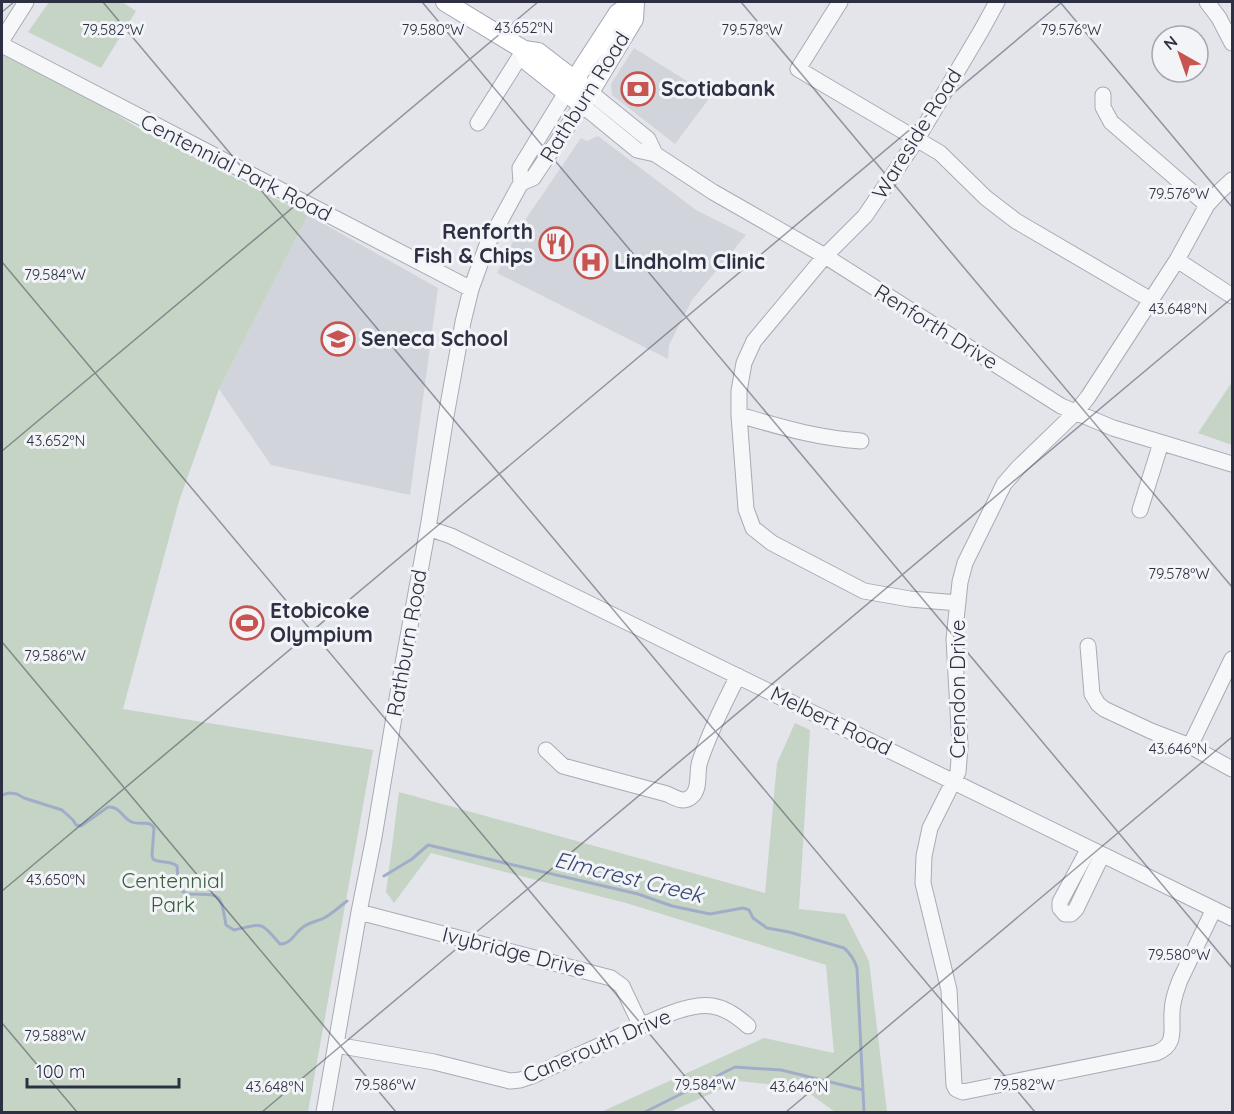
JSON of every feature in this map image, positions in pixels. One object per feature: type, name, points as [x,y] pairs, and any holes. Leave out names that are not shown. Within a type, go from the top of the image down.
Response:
[{"type":"main road","name":"Renforth Drive","points":[[445,2],[524,50],[538,52],[586,98]]},
{"type":"main road","name":"Rathburn Road","points":[[571,86],[618,14],[635,2]]},
{"type":"main road","name":"Rathburn Road","points":[[586,98],[634,19],[635,2]]},
{"type":"street","points":[[2,40],[26,2]]},
{"type":"street","points":[[840,2],[798,69],[947,159],[999,209],[1151,300]]},
{"type":"street","name":"Wareside Road","points":[[958,603],[910,599],[864,591],[771,543],[753,528],[746,509],[739,391],[744,363],[754,341],[825,256],[865,216],[917,139],[997,2]]},
{"type":"street","points":[[1207,2],[1233,43]]},
{"type":"street","name":"Centennial Park Road","points":[[2,45],[471,289]]},
{"type":"street","points":[[478,123],[524,50]]},
{"type":"street","name":"Rathburn Road","points":[[324,1113],[463,322],[471,289],[487,245],[521,183],[520,168],[571,86]]},
{"type":"street","points":[[1103,95],[1103,107],[1112,122],[1207,205]]},
{"type":"street","name":"Rathburn Road","points":[[521,183],[533,178],[586,98]]},
{"type":"street","name":"Renforth Drive","points":[[586,98],[648,139],[655,154],[713,192],[825,256],[1061,406],[1113,428],[1233,464]]},
{"type":"street","name":"Crendon Drive","points":[[1214,909],[1176,991],[1171,1037],[1166,1048],[1156,1053],[963,1092],[956,1089],[950,990],[923,883],[924,856],[930,828],[958,772],[960,746],[954,639],[960,582],[965,563],[1004,484],[1088,397],[1177,260],[1207,205],[1233,180]]},
{"type":"street","points":[[1177,260],[1233,296]]},
{"type":"street","points":[[739,415],[807,435],[835,440],[861,441]]},
{"type":"street","points":[[1140,510],[1161,443]]},
{"type":"street","name":"Melbert Road","points":[[428,528],[451,536],[1233,918]]},
{"type":"street","points":[[1088,646],[1092,694],[1098,704],[1151,731],[1190,746],[1233,769]]},
{"type":"street","points":[[1190,746],[1233,659]]},
{"type":"street","points":[[546,750],[562,766],[667,794],[681,801],[691,799],[698,785],[699,763],[723,704],[738,676]]},
{"type":"street","name":"Ivybridge Drive","points":[[359,912],[611,978],[622,986],[641,1026]]},
{"type":"street","name":"Canerouth Drive","points":[[336,1045],[434,1062],[515,1081],[532,1076],[641,1026],[687,1009],[710,1005],[731,1012],[748,1026]]},
{"type":"shaded area","points":[[634,48],[711,96],[675,144],[612,95],[611,84]]},
{"type":"shaded area","points":[[598,136],[696,210],[746,235],[692,300],[669,345],[668,359],[497,273],[523,223],[581,138],[587,141]]},
{"type":"shaded area","name":"Seneca School","points":[[308,215],[438,288],[410,495],[271,465],[219,389]]},
{"type":"green space","points":[[49,2],[122,2],[136,11],[101,68],[28,32]]},
{"type":"green space","name":"Centennial Park","points":[[2,43],[143,131],[308,215],[219,389],[179,501],[123,709],[373,750],[308,1112],[2,1112]]},
{"type":"green space","points":[[1232,382],[1232,445],[1198,433]]},
{"type":"green space","points":[[795,723],[810,730],[799,909],[845,914],[869,961],[887,1112],[835,1112],[802,1088],[739,1081],[670,1112],[601,1112],[764,1038],[834,1053],[826,965],[626,903],[431,853],[394,903],[386,892],[399,792],[765,893],[777,763]]},
{"type":"waterway","name":"Elmcrest Creek","points":[[2,795],[17,794],[62,810],[76,825],[81,826],[108,807],[115,808],[132,822],[152,825],[154,828],[153,859],[177,866],[181,889],[187,894],[206,894],[217,897],[222,906],[226,925],[234,930],[256,925],[264,927],[280,944],[284,944],[304,926],[327,916],[347,901]]},
{"type":"waterway","name":"Elmcrest Creek","points":[[384,876],[412,859],[428,845],[638,894],[672,906],[710,914],[743,908],[749,910],[753,918],[767,928],[844,948],[852,957],[857,968],[864,1112]]},
{"type":"waterway","points":[[645,1112],[735,1067],[781,1070],[863,1090]]},
{"type":"place","name":"Scotiabank","points":[[638,89]]},
{"type":"place","name":"Renforth Fish & Chips","points":[[556,244]]},
{"type":"place","name":"Lindholm Clinic","points":[[591,262]]},
{"type":"place","name":"Seneca School","points":[[338,339]]},
{"type":"place","name":"Etobicoke Olympium","points":[[247,623]]}]
